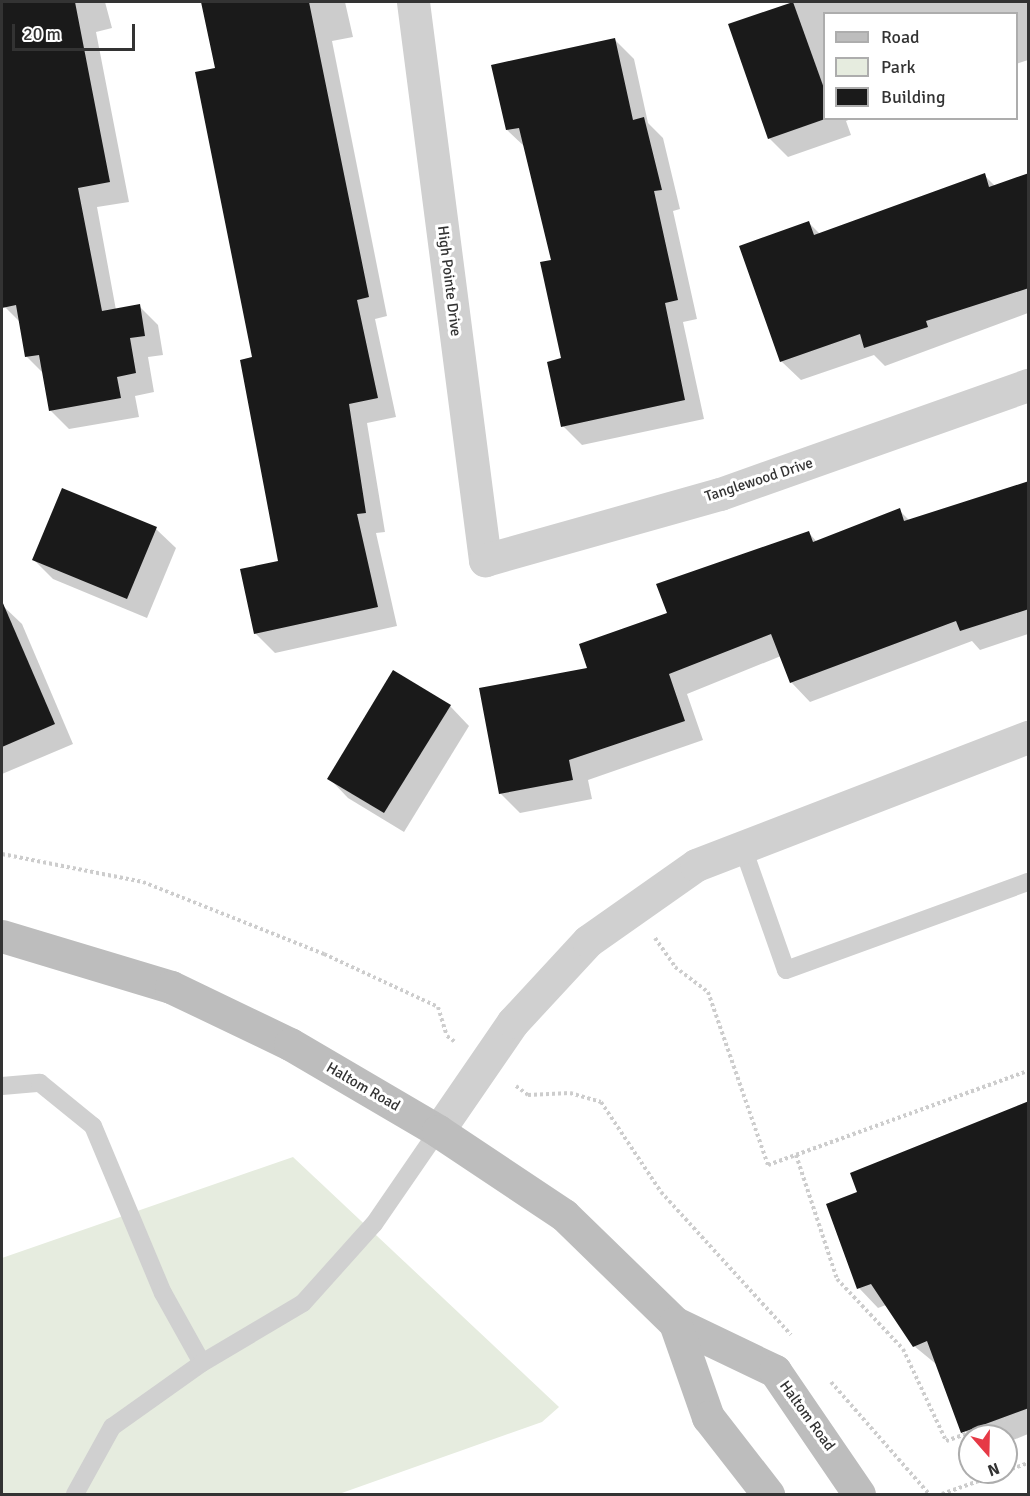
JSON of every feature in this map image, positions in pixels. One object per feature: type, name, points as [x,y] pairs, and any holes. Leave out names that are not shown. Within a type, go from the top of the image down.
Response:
[{"type":"main road","name":"Haltom Road","points":[[2,936],[171,987],[290,1044],[438,1131],[564,1215],[675,1323],[775,1371],[859,1494]]},
{"type":"main road","name":"Haltom Road","points":[[675,1323],[708,1418],[768,1494]]},
{"type":"street","name":"High Pointe Drive","points":[[413,2],[485,560]]},
{"type":"street","name":"Tanglewood Drive","points":[[485,560],[720,494],[1029,385]]},
{"type":"street","points":[[438,1131],[513,1022],[588,941],[696,865],[1029,737]]},
{"type":"lane","points":[[743,848],[786,970],[1029,882]]},
{"type":"lane","points":[[2,1086],[40,1083],[93,1126],[163,1293],[202,1364]]},
{"type":"lane","points":[[75,1494],[112,1427],[202,1364],[303,1303],[374,1224],[438,1131]]},
{"type":"path","points":[[2,854],[143,882],[324,954],[412,998]]},
{"type":"path","points":[[635,908],[675,967],[708,992],[768,1165],[1029,1071]]},
{"type":"path","points":[[528,1095],[570,1093],[601,1102],[661,1192],[800,1346]]},
{"type":"path","points":[[796,1155],[837,1279],[903,1349],[946,1441],[1029,1412]]},
{"type":"path","points":[[824,1373],[929,1494]]},
{"type":"path","points":[[942,1494],[971,1484]]},
{"type":"green space","points":[[293,1157],[559,1407],[542,1422],[339,1494],[2,1494],[2,1258]]},
{"type":"building","points":[[2,2],[75,2],[110,182],[78,188],[102,311],[140,304],[145,336],[130,338],[136,373],[117,377],[121,398],[49,411],[39,355],[25,357],[16,305],[2,308]]},
{"type":"building","points":[[201,2],[309,2],[369,297],[357,300],[378,398],[349,404],[366,513],[357,514],[378,607],[254,634],[240,569],[278,561],[240,360],[252,357],[195,72],[215,68]]},
{"type":"building","points":[[793,2],[823,85],[823,120],[768,139],[728,24]]},
{"type":"building","points":[[615,38],[633,120],[644,117],[662,190],[654,191],[678,300],[665,303],[685,400],[561,427],[547,362],[561,358],[540,262],[551,260],[519,128],[506,130],[491,65]]},
{"type":"building","points":[[985,173],[989,187],[1029,173],[1029,288],[926,321],[928,327],[864,348],[860,334],[780,362],[739,246],[809,221],[814,235]]},
{"type":"building","points":[[1029,481],[1029,609],[960,631],[956,621],[790,683],[771,634],[669,674],[685,721],[569,760],[573,780],[499,794],[479,688],[587,668],[579,644],[667,613],[656,584],[809,531],[813,542],[900,508],[904,521]]},
{"type":"building","points":[[62,488],[157,527],[127,599],[32,560]]},
{"type":"building","points":[[2,601],[55,724],[2,747]]},
{"type":"building","points":[[393,670],[451,705],[384,813],[327,779]]},
{"type":"building","points":[[1029,1101],[1029,1408],[985,1424],[958,1425],[927,1341],[913,1347],[871,1284],[857,1289],[826,1204],[857,1192],[850,1173]]}]
